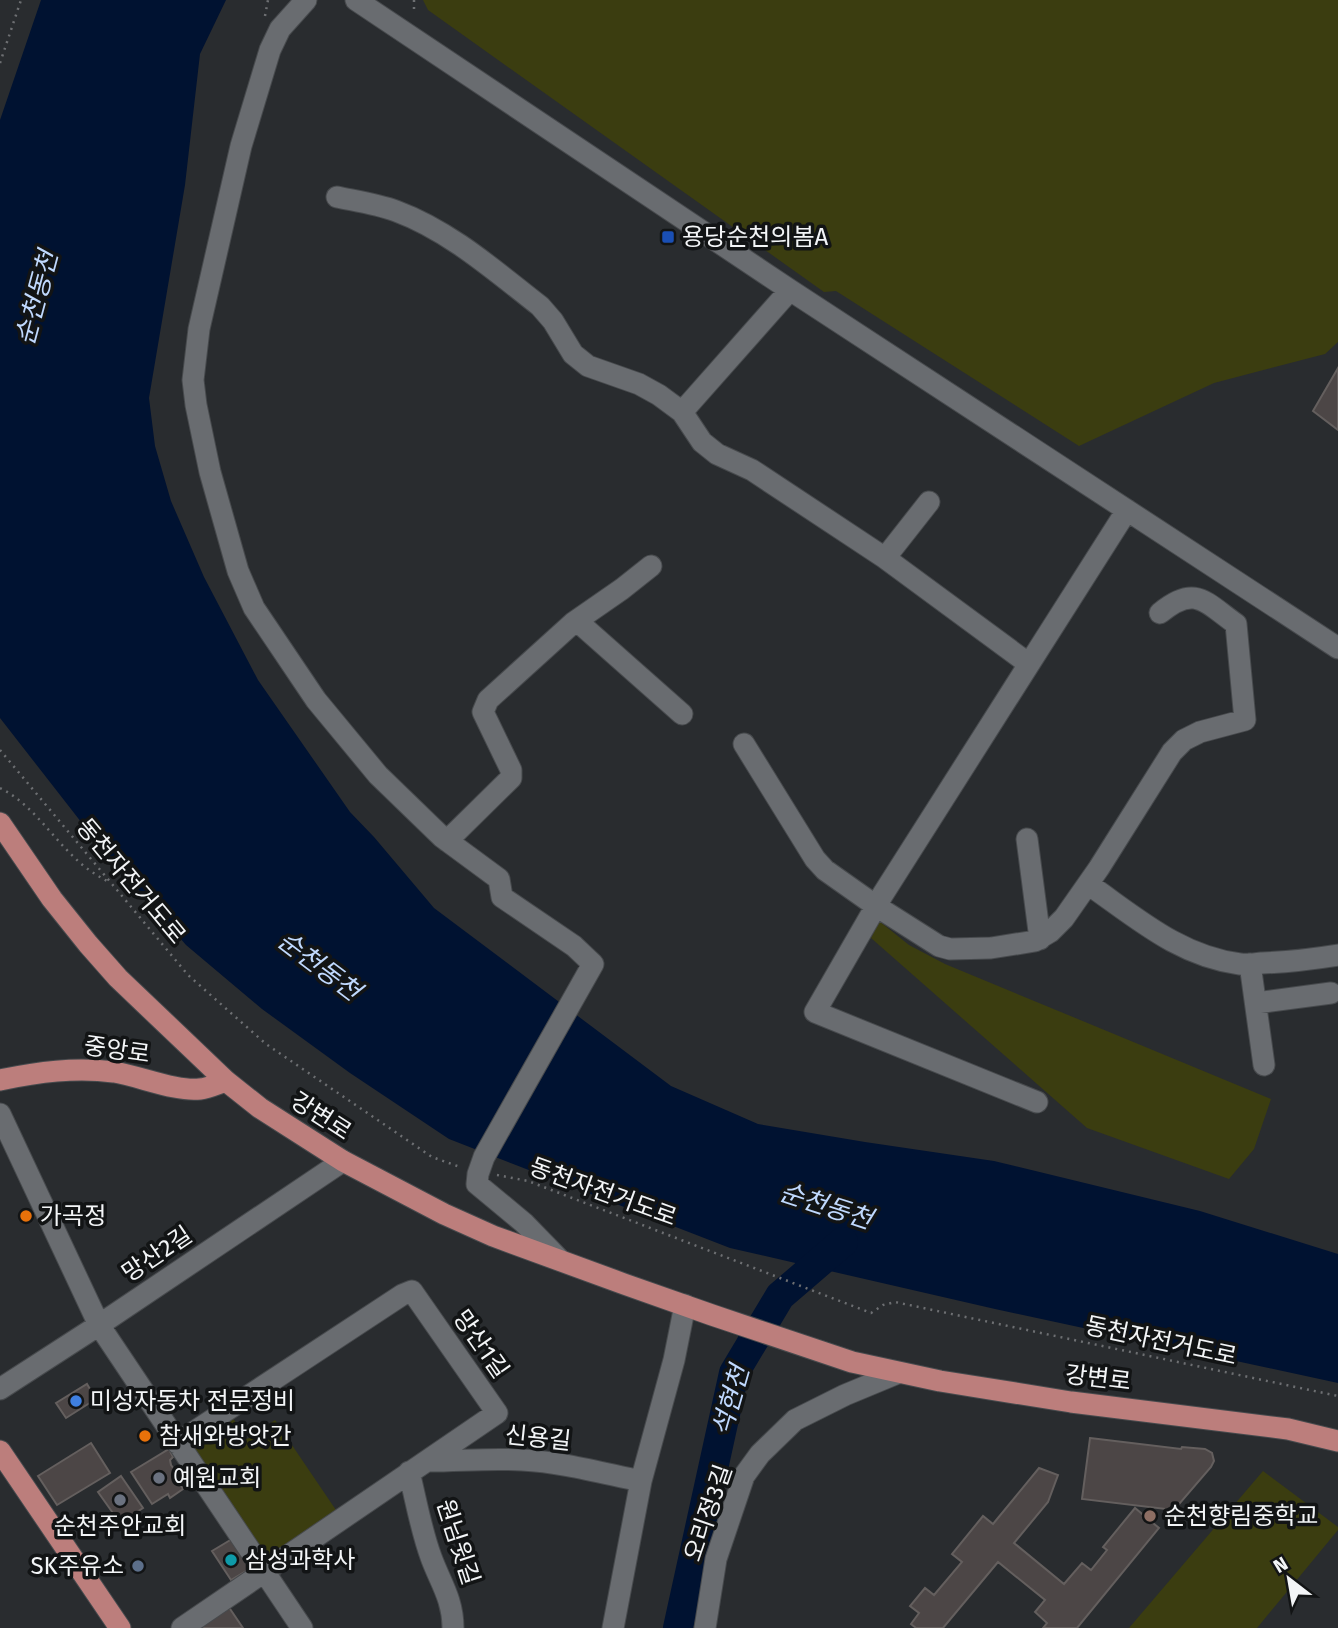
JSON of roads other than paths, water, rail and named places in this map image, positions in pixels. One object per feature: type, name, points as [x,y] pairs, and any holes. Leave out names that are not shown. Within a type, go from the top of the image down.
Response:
[{"type":"main road","name":"강변로","points":[[0,823],[52,899],[111,970],[163,1023],[226,1080],[260,1108],[342,1161],[493,1236],[852,1362],[898,1373],[1071,1402],[1288,1429],[1338,1441]]},
{"type":"main road","name":"중앙로","points":[[0,1080],[63,1070],[113,1072],[186,1089],[200,1089],[226,1080]]},
{"type":"main road","points":[[0,1451],[120,1628]]},
{"type":"street","points":[[306,0],[280,29],[270,50],[241,146],[199,329],[193,380],[196,405],[213,484],[238,571],[254,608],[316,700],[379,775],[447,841],[499,879],[502,897],[574,946],[593,964],[481,1166],[477,1184],[524,1223],[559,1259]]},
{"type":"street","points":[[356,0],[790,290],[1338,648]]},
{"type":"street","points":[[337,197],[392,209],[448,237],[540,306],[553,321],[573,354],[588,366],[659,394],[682,412],[702,442],[717,454],[752,470],[885,558],[1029,664]]},
{"type":"street","points":[[682,412],[790,290]]},
{"type":"street","points":[[885,558],[929,502]]},
{"type":"street","points":[[1037,1102],[815,1012],[876,906],[1128,510]]},
{"type":"street","points":[[447,841],[511,778],[511,770],[483,712],[488,700],[577,621],[651,566]]},
{"type":"street","points":[[744,744],[815,859],[825,870],[876,906],[939,946],[950,949],[991,948],[1035,941],[1050,932],[1064,918],[1172,752],[1184,740],[1200,732],[1245,720],[1236,624],[1194,597],[1183,597],[1160,612]]},
{"type":"street","points":[[577,621],[682,714]]},
{"type":"street","points":[[1027,838],[1040,939]]},
{"type":"street","points":[[1088,884],[1172,942],[1210,958],[1250,964],[1338,956]]},
{"type":"street","points":[[1250,964],[1264,1065]]},
{"type":"street","points":[[1256,1003],[1331,993]]},
{"type":"street","points":[[0,1114],[99,1325],[302,1628]]},
{"type":"street","name":"망산2길","points":[[0,1389],[342,1161]]},
{"type":"street","name":"망산1길","points":[[177,1443],[412,1291],[496,1413],[182,1628]]},
{"type":"street","points":[[613,1628],[640,1481],[674,1360],[685,1305]]},
{"type":"street","name":"오리정3길","points":[[705,1628],[716,1559],[744,1475],[760,1454],[795,1420],[898,1373]]},
{"type":"street","name":"신용길","points":[[429,1461],[524,1460],[640,1481]]},
{"type":"street","name":"원님윗길","points":[[409,1472],[430,1556],[446,1590],[453,1614],[453,1628]]},
{"type":"water","name":"순천동천","points":[[41,0],[226,0],[200,54],[185,185],[149,398],[155,446],[171,501],[204,577],[258,680],[350,812],[434,908],[671,1086],[758,1124],[994,1161],[1200,1211],[1338,1254],[1338,1383],[995,1309],[730,1248],[449,1139],[350,1073],[262,1009],[186,945],[92,836],[0,718],[0,120]]},
{"type":"waterway","name":"석현천","points":[[678,1628],[734,1373],[780,1296],[843,1242]]},
{"type":"place","name":"용당순천의봄A","points":[[668,237]]},
{"type":"place","name":"가곡정","points":[[26,1216]]},
{"type":"place","name":"미성자동차 전문정비","points":[[76,1401]]},
{"type":"place","name":"참새와방앗간","points":[[145,1436]]},
{"type":"place","name":"예원교회","points":[[159,1478]]},
{"type":"place","name":"순천주안교회","points":[[120,1500]]},
{"type":"place","name":"순천향림중학교","points":[[1150,1516]]},
{"type":"place","name":"삼성과학사","points":[[231,1560]]},
{"type":"place","name":"SK주유소","points":[[138,1566]]}]
